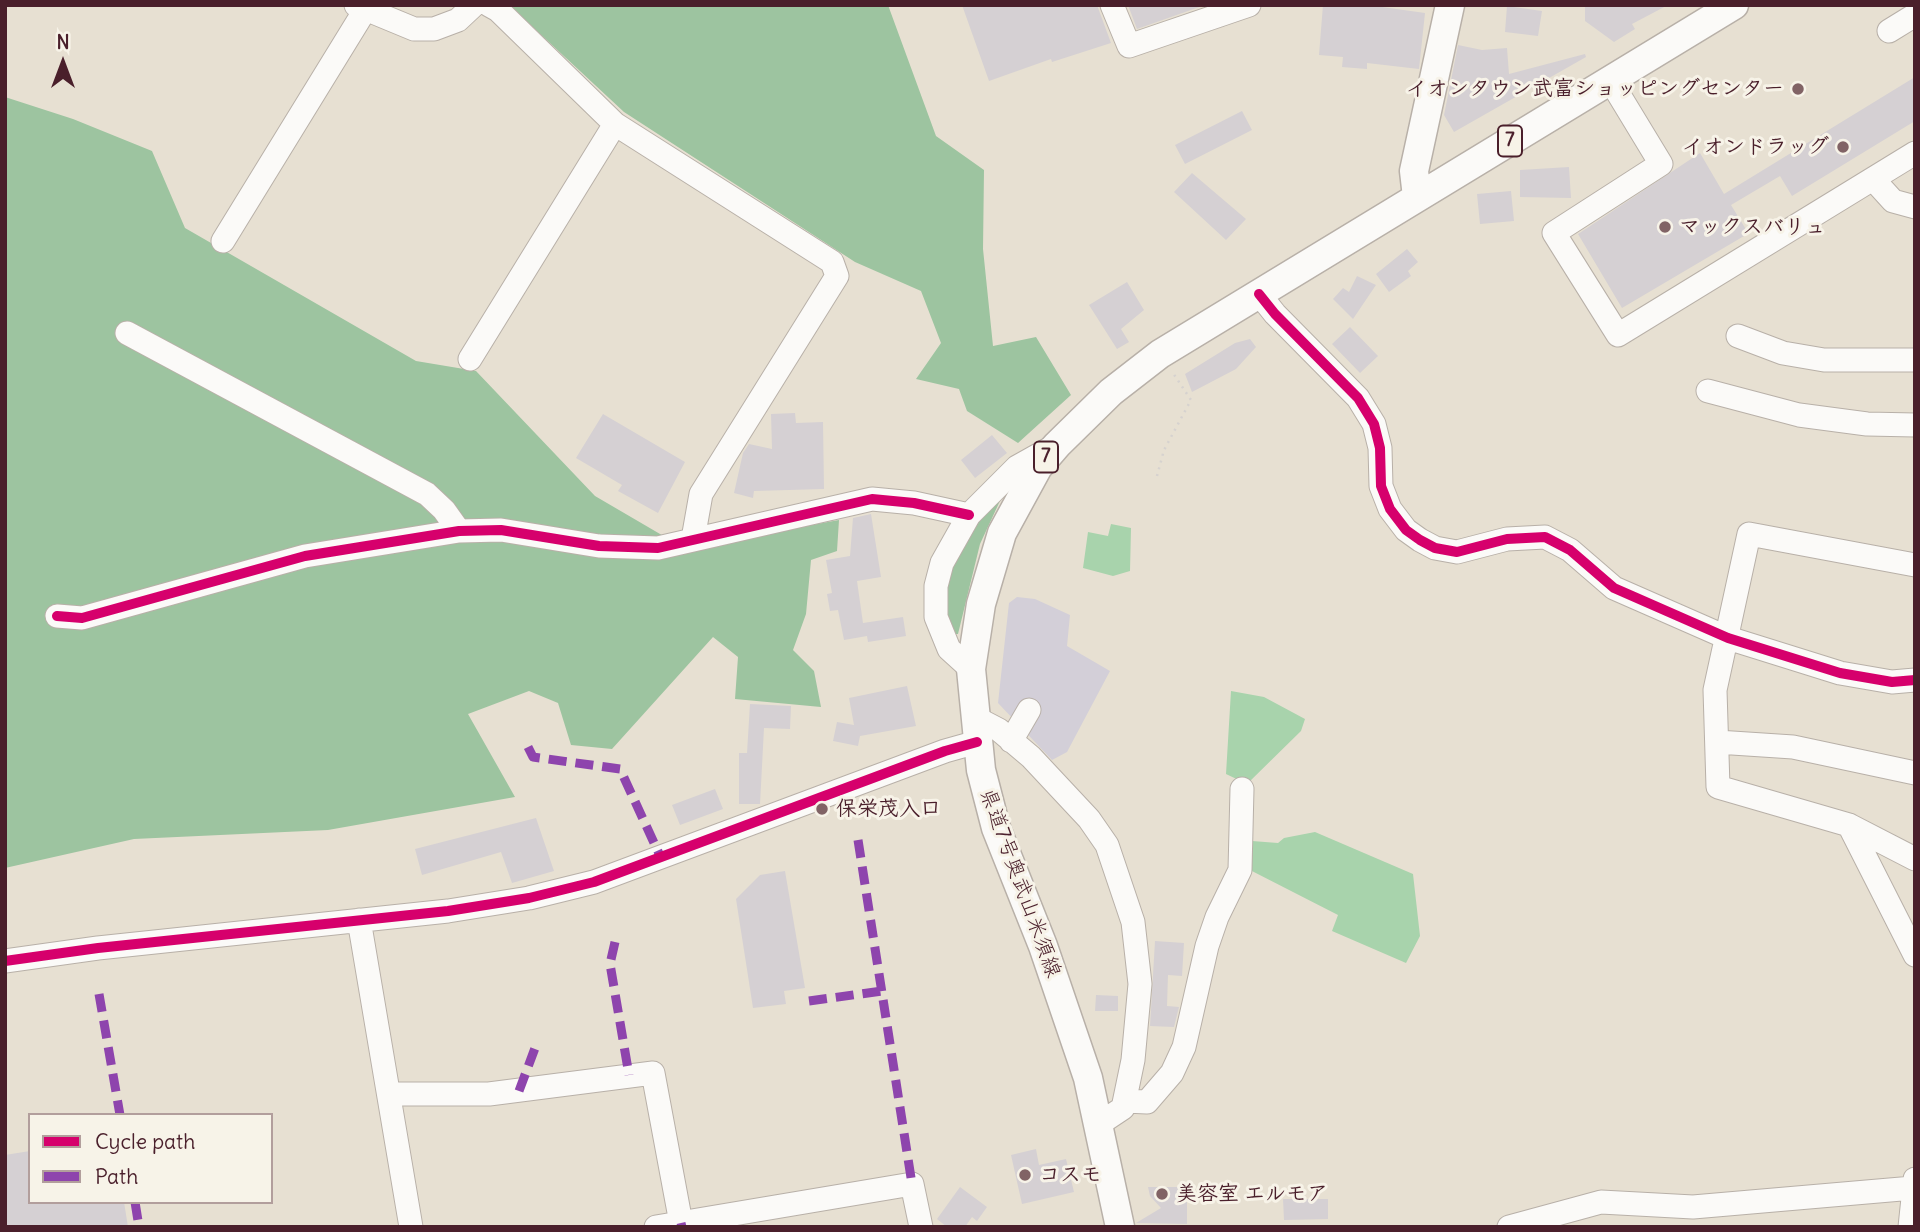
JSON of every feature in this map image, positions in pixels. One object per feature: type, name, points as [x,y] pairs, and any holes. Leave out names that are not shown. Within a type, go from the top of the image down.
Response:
[{"type":"main road","points":[[1417,197],[1414,170],[1450,5]]},
{"type":"main road","name":"県道7号奥武山米須線","points":[[1121,1227],[1087,1079],[1047,959],[996,828],[976,730],[971,669],[981,604],[1002,533],[1038,467],[1057,445],[1101,400],[1160,354],[1734,5]]},
{"type":"street","points":[[223,241],[361,8],[414,29],[434,29],[458,20],[474,5]]},
{"type":"street","points":[[489,5],[615,124],[832,262],[837,276],[701,494],[693,539]]},
{"type":"street","points":[[1112,5],[1129,46],[1249,5]]},
{"type":"street","points":[[1889,31],[1915,15]]},
{"type":"street","points":[[1610,80],[1661,164],[1554,233],[1618,335],[1915,153]]},
{"type":"street","points":[[470,359],[615,124]]},
{"type":"street","points":[[1873,179],[1893,201],[1915,207]]},
{"type":"street","points":[[1259,293],[1275,314],[1358,398],[1374,424],[1380,448],[1381,486],[1390,509],[1406,530],[1420,541],[1435,548],[1457,552],[1507,539],[1545,537],[1570,550],[1614,588],[1728,638],[1840,673],[1892,682],[1915,680]]},
{"type":"street","points":[[127,333],[427,494],[444,510],[458,531]]},
{"type":"street","points":[[1738,336],[1783,353],[1824,360],[1915,359]]},
{"type":"street","points":[[1708,391],[1799,415],[1867,424],[1915,425]]},
{"type":"street","points":[[971,669],[949,649],[941,636],[935,603],[942,563],[969,515],[1017,467],[1057,445]]},
{"type":"street","points":[[57,616],[82,618],[305,556],[458,531],[501,530],[599,546],[658,548],[872,499],[914,503],[969,515]]},
{"type":"street","points":[[1914,561],[1749,534],[1716,690],[1718,788],[1849,825],[1915,859]]},
{"type":"street","points":[[1011,741],[1029,710]]},
{"type":"street","points":[[5,961],[516,900],[594,882],[945,751],[976,730],[999,730],[1031,757],[1089,820],[1107,845],[1133,922],[1140,984],[1125,1101],[1123,1108],[1099,1124]]},
{"type":"street","points":[[1717,742],[1793,747],[1915,772]]},
{"type":"street","points":[[1125,1101],[1147,1102],[1156,1094],[1172,1073],[1184,1047],[1210,936],[1240,870],[1242,789]]},
{"type":"street","points":[[1849,825],[1915,955]]},
{"type":"street","points":[[359,920],[411,1227]]},
{"type":"street","points":[[390,1094],[489,1094],[653,1073],[658,1086],[681,1223]]},
{"type":"street","points":[[656,1227],[912,1184],[921,1227]]},
{"type":"street","points":[[1508,1227],[1601,1202],[1693,1207],[1913,1203]]},
{"type":"path","points":[[1157,476],[1164,450],[1191,400],[1171,371]]},
{"type":"shaded area","points":[[1017,597],[1035,599],[1070,615],[1067,646],[1110,671],[1067,752],[1052,760],[998,703],[1009,603]]},
{"type":"green space","points":[[509,5],[888,5],[936,136],[984,170],[983,249],[993,346],[1036,337],[1071,395],[1018,443],[967,411],[959,389],[916,379],[941,343],[921,291],[855,262],[624,112]]},
{"type":"green space","points":[[5,97],[73,119],[152,151],[185,228],[416,361],[476,371],[595,496],[684,548],[839,520],[837,551],[811,560],[806,614],[793,650],[814,671],[821,707],[735,699],[738,657],[713,637],[612,749],[571,745],[558,703],[529,691],[468,714],[515,797],[328,830],[134,839],[5,868]]},
{"type":"green space","points":[[1005,490],[980,544],[958,634],[949,634],[945,598],[953,566],[979,521]]},
{"type":"green space","points":[[1111,524],[1131,528],[1130,571],[1113,576],[1083,568],[1088,532],[1108,536]]},
{"type":"green space","points":[[1231,691],[1264,697],[1305,719],[1301,731],[1247,784],[1226,774]]},
{"type":"green space","points":[[1315,832],[1413,874],[1420,936],[1406,963],[1332,931],[1338,915],[1248,869],[1252,841],[1278,843],[1284,838]]},
{"type":"building","points":[[962,5],[1097,5],[1111,43],[1052,62],[1051,59],[989,81]]},
{"type":"building","points":[[1128,5],[1205,5],[1137,29]]},
{"type":"building","points":[[1323,5],[1368,5],[1425,13],[1419,69],[1367,63],[1367,69],[1342,67],[1343,57],[1319,55]]},
{"type":"building","points":[[1585,5],[1668,5],[1632,24],[1635,29],[1614,42],[1585,21]]},
{"type":"building","points":[[1507,6],[1542,11],[1538,36],[1505,32]]},
{"type":"building","points":[[1458,45],[1482,50],[1507,48],[1509,74],[1585,54],[1586,57],[1454,132],[1444,115]]},
{"type":"building","name":"マックスバリュ","points":[[1915,77],[1915,121],[1792,196],[1780,176],[1731,205],[1747,231],[1744,236],[1622,308],[1578,234],[1700,153],[1724,194]]},
{"type":"building","points":[[1242,111],[1252,130],[1185,164],[1175,145]]},
{"type":"building","points":[[1569,167],[1571,198],[1520,197],[1520,170]]},
{"type":"building","points":[[1192,173],[1246,219],[1226,240],[1174,192]]},
{"type":"building","points":[[1511,191],[1514,221],[1480,224],[1477,194]]},
{"type":"building","points":[[1407,249],[1418,262],[1408,271],[1411,276],[1389,292],[1376,274]]},
{"type":"building","points":[[1357,276],[1376,285],[1353,319],[1333,299],[1343,288],[1349,292]]},
{"type":"building","points":[[1127,282],[1144,310],[1121,329],[1129,342],[1117,349],[1089,305]]},
{"type":"building","points":[[1350,327],[1378,356],[1360,373],[1332,344]]},
{"type":"building","points":[[1250,339],[1256,347],[1236,369],[1192,392],[1185,374],[1235,343]]},
{"type":"building","points":[[795,413],[796,423],[823,422],[824,489],[754,491],[753,498],[734,493],[743,453],[749,444],[772,449],[771,414]]},
{"type":"building","points":[[603,414],[685,462],[658,513],[618,491],[622,485],[576,458]]},
{"type":"building","points":[[992,435],[1007,453],[975,478],[961,460]]},
{"type":"building","points":[[871,514],[881,577],[857,581],[863,623],[903,617],[906,636],[868,642],[867,636],[844,640],[838,610],[830,611],[827,594],[832,593],[826,560],[850,556],[853,518]]},
{"type":"building","points":[[907,686],[916,726],[860,736],[858,746],[833,741],[837,722],[854,725],[849,698]]},
{"type":"building","points":[[750,704],[791,706],[790,729],[764,728],[760,804],[739,804],[739,753],[747,753]]},
{"type":"building","points":[[715,789],[723,809],[680,825],[672,805]]},
{"type":"building","points":[[536,818],[554,871],[512,883],[501,852],[422,875],[415,849]]},
{"type":"building","points":[[785,871],[805,988],[784,991],[786,1004],[753,1008],[736,899],[760,875]]},
{"type":"building","points":[[1155,941],[1184,943],[1182,976],[1168,975],[1167,1006],[1179,1007],[1174,1027],[1150,1026]]},
{"type":"building","points":[[1096,995],[1118,996],[1118,1011],[1095,1011]]},
{"type":"building","points":[[1036,1149],[1039,1165],[1066,1159],[1074,1192],[1022,1204],[1011,1155]]},
{"type":"building","points":[[28,1151],[28,1204],[124,1204],[128,1227],[5,1227],[5,1155]]},
{"type":"building","points":[[960,1187],[987,1207],[977,1221],[972,1217],[965,1227],[947,1227],[937,1219]]},
{"type":"building","points":[[1148,1187],[1187,1187],[1187,1224],[1136,1223],[1161,1208],[1150,1196]]},
{"type":"building","points":[[1283,1199],[1328,1199],[1328,1219],[1284,1220]]},
{"type":"marked path","points":[[528,747],[533,757],[620,769],[661,858]]},
{"type":"marked path","points":[[858,840],[912,1184]]},
{"type":"marked path","points":[[615,942],[610,964],[629,1075]]},
{"type":"marked path","points":[[809,1001],[882,991]]},
{"type":"marked path","points":[[99,994],[120,1113]]},
{"type":"marked path","points":[[519,1091],[535,1048]]},
{"type":"marked path","points":[[135,1204],[139,1227]]},
{"type":"marked path","points":[[681,1223],[682,1227]]},
{"type":"cycle path","points":[[1259,294],[1275,314],[1358,398],[1374,424],[1380,448],[1381,486],[1390,509],[1406,530],[1420,540],[1435,548],[1457,552],[1507,539],[1545,537],[1570,550],[1614,588],[1728,638],[1840,673],[1892,682],[1915,680]]},
{"type":"cycle path","points":[[57,616],[82,618],[305,556],[459,531],[501,530],[599,546],[658,548],[872,499],[914,503],[969,515]]},
{"type":"cycle path","points":[[5,961],[98,948],[448,911],[529,898],[594,882],[945,751],[977,742]]},
{"type":"place","name":"イオンタウン武富ショッピングセンター","points":[[1798,89]]},
{"type":"place","name":"イオンドラッグ","points":[[1843,147]]},
{"type":"place","name":"マックスバリュ","points":[[1665,227]]},
{"type":"place","name":"保栄茂入口","points":[[822,809]]},
{"type":"place","name":"コスモ","points":[[1025,1175]]},
{"type":"place","name":"美容室 エルモア","points":[[1162,1194]]}]
